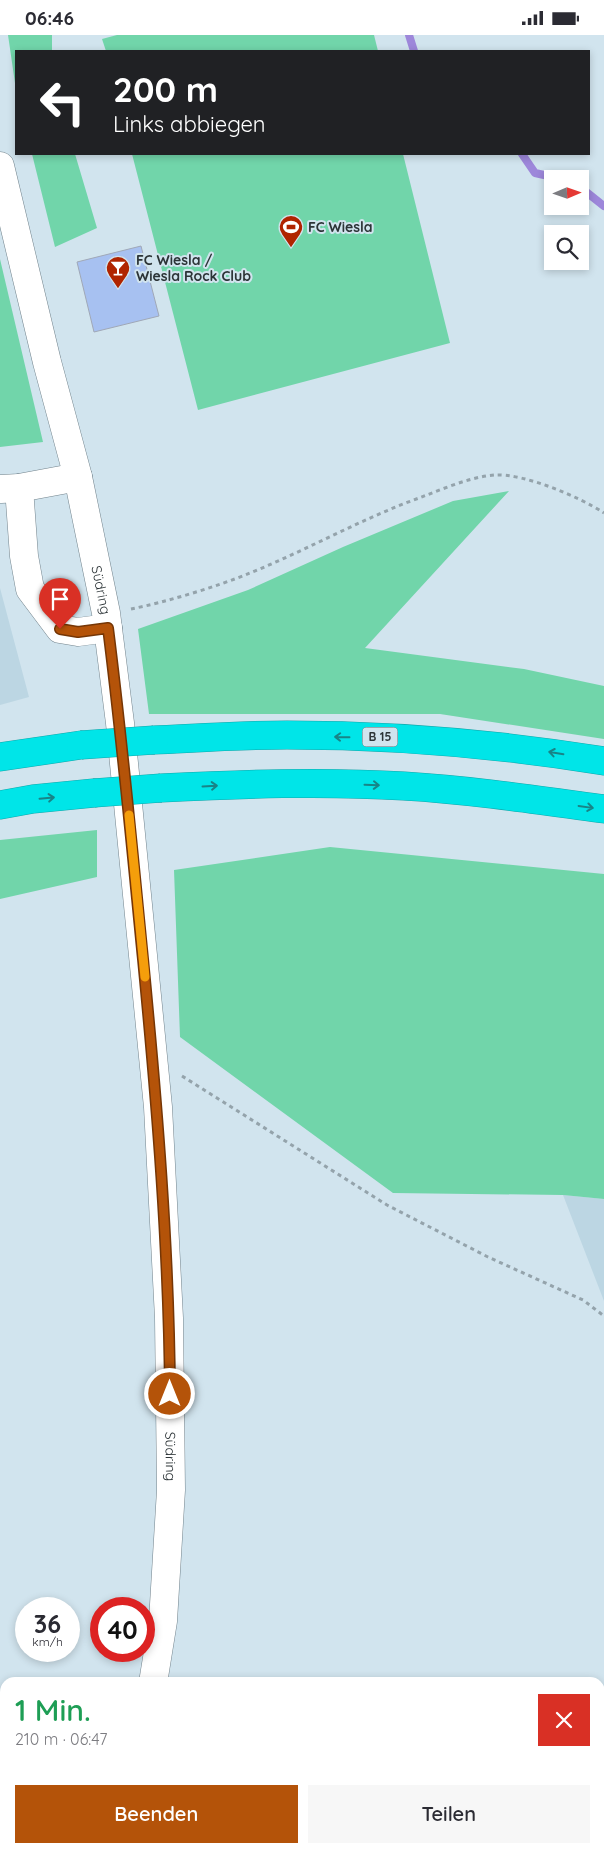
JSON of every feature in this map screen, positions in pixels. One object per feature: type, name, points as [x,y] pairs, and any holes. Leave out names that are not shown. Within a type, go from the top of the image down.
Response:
[{"type":"highway","name":"B 15","points":[[0,757],[81,745],[154,739],[286,735],[381,737],[466,743],[604,761]]},
{"type":"highway","points":[[0,805],[33,799],[94,793],[256,784],[404,786],[476,792],[604,809]]},
{"type":"street","name":"Südring","points":[[0,165],[47,362],[78,477],[107,621],[120,723],[158,1107],[169,1318],[170,1480],[163,1621],[154,1677]]},
{"type":"street","points":[[78,477],[10,489],[30,589],[60,629],[78,632],[107,621]]},
{"type":"path","points":[[107,621],[149,605],[250,573],[382,511],[475,478],[495,475],[514,476],[536,482],[604,513]]},
{"type":"path","points":[[152,1057],[211,1096],[296,1146],[387,1205],[488,1257],[583,1300],[604,1316]]},
{"type":"shaded area","points":[[0,588],[29,697],[0,705]]},
{"type":"shaded area","points":[[563,1195],[604,1199],[604,1301]]},
{"type":"green space","points":[[8,35],[52,35],[52,50],[15,50],[15,83]]},
{"type":"green space","points":[[117,35],[374,35],[378,50],[106,50],[102,39]]},
{"type":"green space","points":[[32,155],[75,155],[97,228],[55,247]]},
{"type":"green space","name":"FC Wiesla","points":[[132,155],[403,155],[450,343],[198,410]]},
{"type":"green space","points":[[0,259],[43,442],[0,447]]},
{"type":"green space","points":[[509,491],[365,648],[524,669],[604,686],[604,739],[440,714],[149,714],[138,629],[248,590],[343,547],[453,501]]},
{"type":"green space","points":[[97,830],[97,877],[0,899],[0,840]]},
{"type":"green space","points":[[330,847],[604,874],[604,1199],[563,1195],[393,1193],[180,1037],[174,870]]},
{"type":"building","name":"FC Wiesla / Wiesla Rock Club","points":[[141,246],[159,316],[94,332],[77,262]]},
{"type":"waterway","points":[[409,35],[414,50]]},
{"type":"waterway","points":[[523,155],[535,173],[544,175]]},
{"type":"waterway","points":[[589,194],[604,206]]},
{"type":"slow traffic","points":[[129,815],[145,977]]},
{"type":"place","name":"FC Wiesla","points":[[291,248]]},
{"type":"place","name":"FC Wiesla / Wiesla Rock Club","points":[[118,289]]},
{"type":"route","points":[[60,629],[78,632],[108,628],[120,723],[158,1107],[169,1318],[170,1394]]}]
